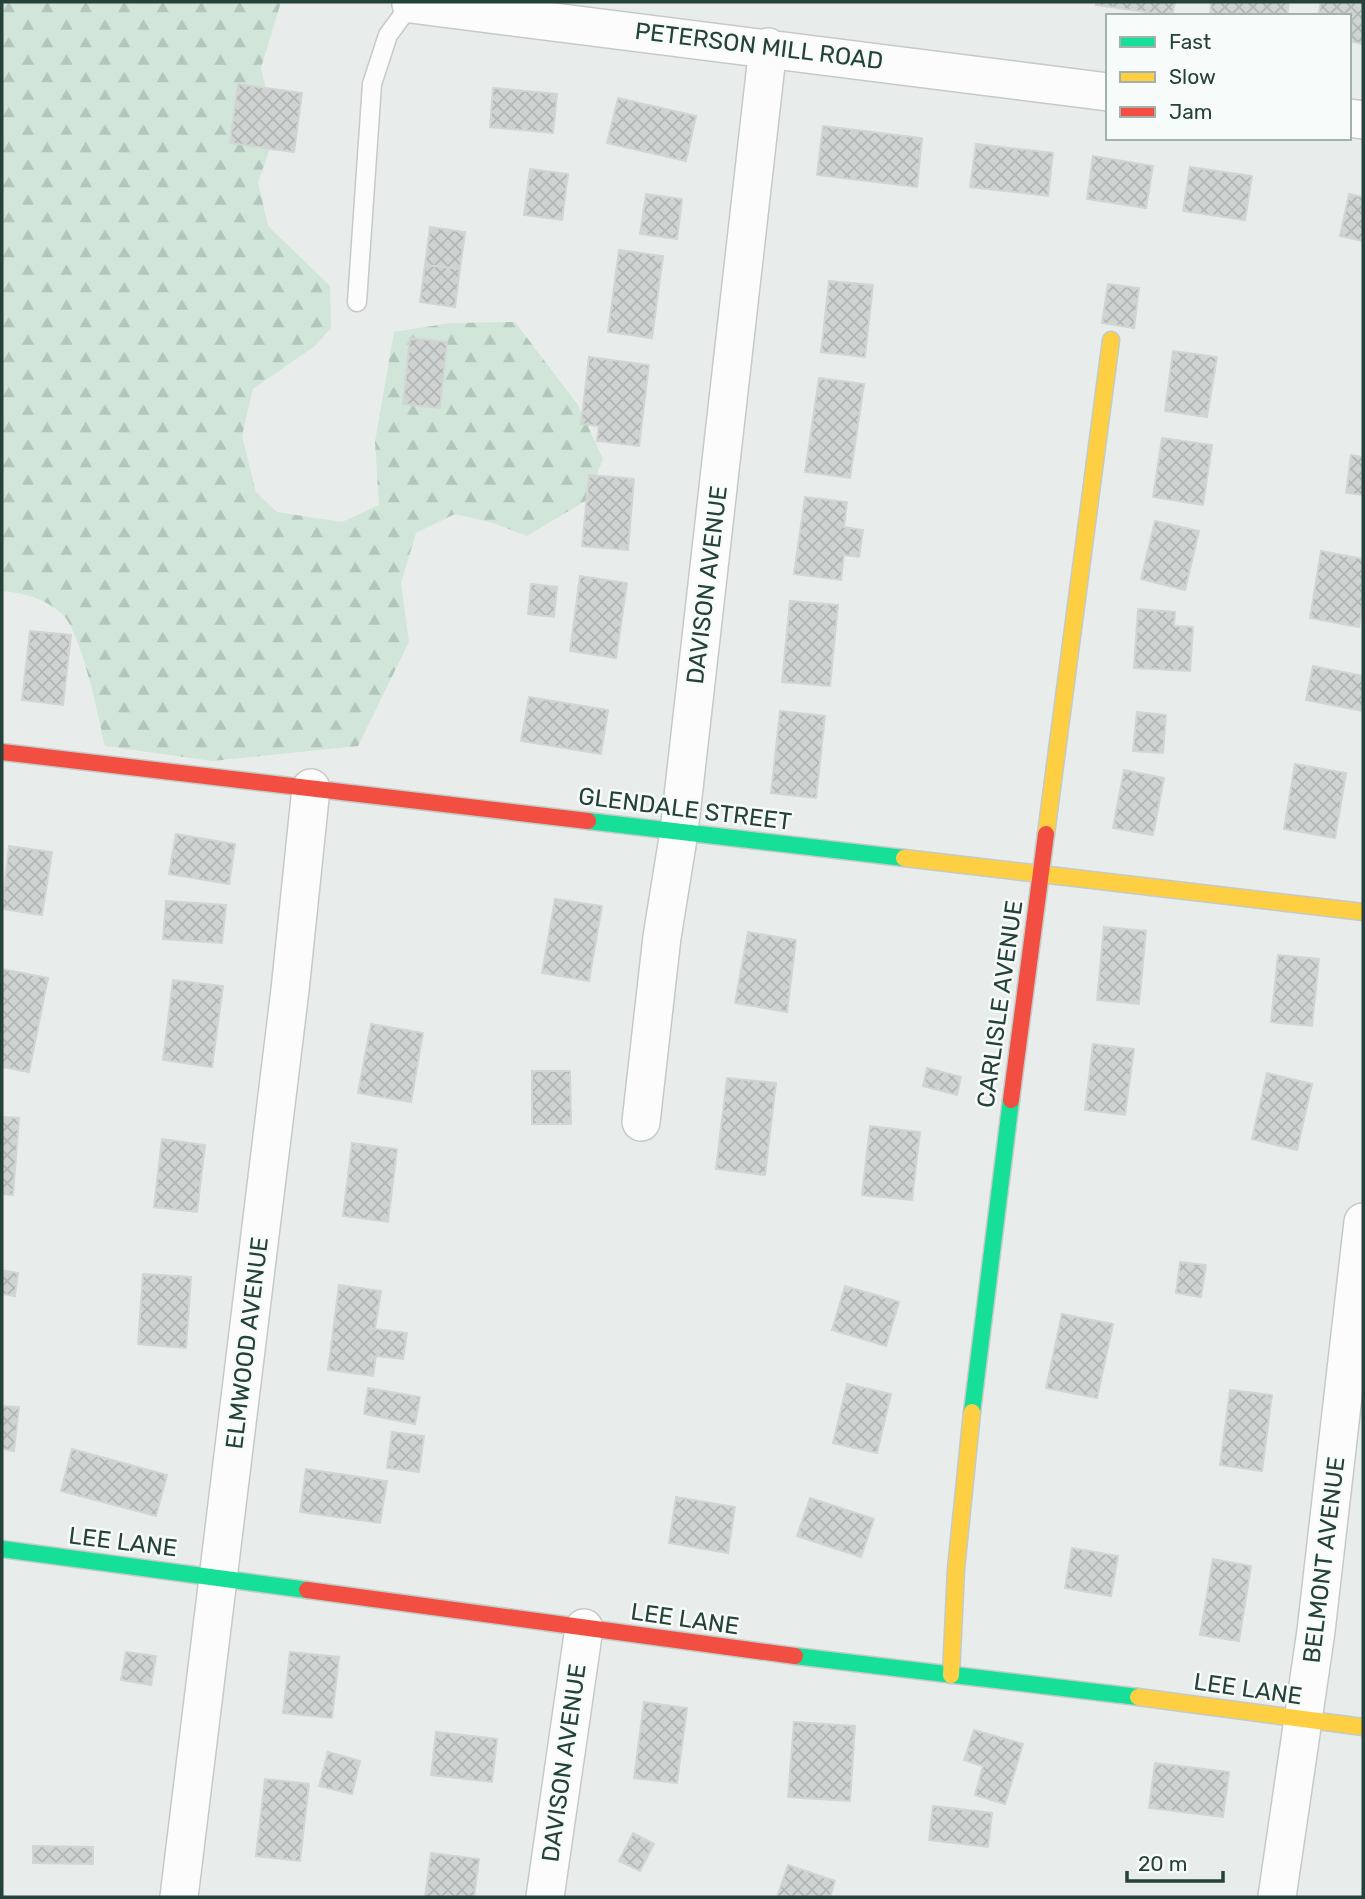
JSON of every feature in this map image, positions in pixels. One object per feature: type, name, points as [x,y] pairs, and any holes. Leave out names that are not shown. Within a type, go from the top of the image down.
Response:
[{"type":"street","name":"PETERSON MILL ROAD","points":[[403,3],[1106,92]]},
{"type":"street","name":"DAVISON AVENUE","points":[[641,1122],[662,937],[679,832],[768,47]]},
{"type":"street","name":"CARLISLE AVENUE","points":[[951,1675],[956,1569],[979,1348],[1111,340]]},
{"type":"street","name":"GLENDALE STREET","points":[[2,752],[1363,912]]},
{"type":"street","name":"ELMWOOD AVENUE","points":[[179,1897],[289,1004],[311,789]]},
{"type":"street","name":"BELMONT AVENUE","points":[[1277,1897],[1304,1719],[1363,1222]]},
{"type":"street","name":"LEE LANE","points":[[2,1549],[584,1628],[1363,1727]]},
{"type":"street","name":"DAVISON AVENUE","points":[[545,1897],[584,1628]]},
{"type":"lane","points":[[357,302],[372,84],[388,35],[403,3]]},
{"type":"green space","points":[[2,2],[281,2],[261,68],[276,132],[258,182],[268,226],[330,286],[331,328],[315,346],[253,389],[242,436],[256,492],[277,512],[342,522],[379,505],[375,442],[394,332],[451,323],[515,322],[578,405],[603,459],[587,500],[527,536],[493,523],[455,514],[416,533],[401,583],[409,642],[358,746],[212,761],[105,746],[88,675],[68,622],[61,613],[40,600],[2,591]]},
{"type":"building","points":[[1096,2],[1175,2],[1172,14],[1096,5]]},
{"type":"building","points":[[1211,2],[1289,2],[1287,14],[1210,14]]},
{"type":"building","points":[[1321,2],[1363,2],[1363,44],[1351,41],[1351,14],[1318,14]]},
{"type":"building","points":[[238,84],[302,93],[294,152],[230,143]]},
{"type":"building","points":[[493,88],[557,94],[553,133],[490,127]]},
{"type":"building","points":[[618,98],[696,116],[686,161],[607,143]]},
{"type":"building","points":[[823,126],[922,138],[917,187],[817,175]]},
{"type":"building","points":[[976,144],[1053,153],[1048,196],[970,187]]},
{"type":"building","points":[[1093,156],[1153,166],[1146,208],[1087,199]]},
{"type":"building","points":[[1190,167],[1252,176],[1245,220],[1183,211]]},
{"type":"building","points":[[530,169],[568,174],[562,220],[524,215]]},
{"type":"building","points":[[646,194],[682,199],[677,239],[640,234]]},
{"type":"building","points":[[1349,194],[1363,197],[1363,241],[1340,236]]},
{"type":"building","points":[[430,227],[465,232],[460,269],[425,265]]},
{"type":"building","points":[[619,250],[663,256],[652,338],[608,332]]},
{"type":"building","points":[[425,265],[460,269],[455,307],[420,302]]},
{"type":"building","points":[[829,281],[873,285],[865,357],[821,352]]},
{"type":"building","points":[[1108,284],[1139,288],[1134,328],[1102,323]]},
{"type":"building","points":[[410,338],[447,342],[440,408],[403,404]]},
{"type":"building","points":[[1173,351],[1217,357],[1207,417],[1165,411]]},
{"type":"building","points":[[589,357],[649,365],[639,446],[597,441],[599,426],[581,424]]},
{"type":"building","points":[[819,378],[864,384],[850,478],[805,472]]},
{"type":"building","points":[[1162,438],[1212,445],[1203,505],[1153,497]]},
{"type":"building","points":[[1351,455],[1363,457],[1363,495],[1346,493]]},
{"type":"building","points":[[589,475],[634,479],[628,550],[582,546]]},
{"type":"building","points":[[805,497],[847,502],[844,527],[863,530],[859,557],[844,555],[841,580],[794,574]]},
{"type":"building","points":[[1155,521],[1199,531],[1185,590],[1141,579]]},
{"type":"building","points":[[1321,551],[1363,559],[1363,600],[1359,627],[1310,618]]},
{"type":"building","points":[[580,576],[627,583],[616,658],[570,651]]},
{"type":"building","points":[[531,584],[557,587],[554,617],[528,614]]},
{"type":"building","points":[[790,601],[838,605],[830,686],[782,682]]},
{"type":"building","points":[[1138,609],[1175,612],[1174,626],[1193,627],[1190,671],[1134,668]]},
{"type":"building","points":[[30,631],[71,635],[63,705],[22,700]]},
{"type":"building","points":[[1313,666],[1363,676],[1363,711],[1306,700]]},
{"type":"building","points":[[529,697],[608,710],[601,754],[521,741]]},
{"type":"building","points":[[780,711],[825,716],[816,798],[771,793]]},
{"type":"building","points":[[1137,712],[1166,715],[1163,753],[1133,751]]},
{"type":"building","points":[[1295,764],[1346,773],[1335,838],[1284,829]]},
{"type":"building","points":[[1124,770],[1164,778],[1153,835],[1113,828]]},
{"type":"building","points":[[176,834],[235,844],[229,884],[169,874]]},
{"type":"building","points":[[9,846],[52,852],[42,915],[2,909]]},
{"type":"building","points":[[555,899],[602,906],[589,981],[542,973]]},
{"type":"building","points":[[166,901],[226,905],[222,943],[163,939]]},
{"type":"building","points":[[1104,927],[1146,931],[1139,1004],[1097,1000]]},
{"type":"building","points":[[748,932],[796,940],[787,1012],[735,1003]]},
{"type":"building","points":[[1278,955],[1319,959],[1312,1026],[1271,1022]]},
{"type":"building","points":[[2,969],[48,978],[29,1072],[2,1067]]},
{"type":"building","points":[[173,980],[223,986],[212,1067],[163,1060]]},
{"type":"building","points":[[371,1024],[423,1033],[411,1102],[358,1093]]},
{"type":"building","points":[[1093,1044],[1134,1049],[1125,1115],[1085,1110]]},
{"type":"building","points":[[927,1068],[961,1077],[957,1095],[923,1086]]},
{"type":"building","points":[[532,1071],[570,1071],[571,1124],[532,1124]]},
{"type":"building","points":[[1267,1073],[1312,1084],[1297,1150],[1252,1139]]},
{"type":"building","points":[[727,1078],[776,1083],[765,1175],[716,1169]]},
{"type":"building","points":[[2,1117],[19,1118],[13,1195],[2,1194]]},
{"type":"building","points":[[870,1126],[920,1132],[912,1200],[862,1195]]},
{"type":"building","points":[[162,1139],[205,1145],[197,1212],[154,1207]]},
{"type":"building","points":[[352,1143],[397,1149],[388,1222],[343,1216]]},
{"type":"building","points":[[1180,1262],[1206,1265],[1201,1297],[1176,1293]]},
{"type":"building","points":[[2,1270],[18,1273],[15,1296],[3,1294],[2,1299]]},
{"type":"building","points":[[143,1274],[191,1277],[186,1348],[138,1344]]},
{"type":"building","points":[[339,1285],[381,1291],[375,1329],[407,1333],[403,1359],[376,1356],[373,1376],[328,1370]]},
{"type":"building","points":[[845,1286],[899,1302],[886,1346],[832,1330]]},
{"type":"building","points":[[1062,1314],[1113,1324],[1097,1398],[1046,1388]]},
{"type":"building","points":[[847,1384],[891,1394],[877,1453],[833,1443]]},
{"type":"building","points":[[368,1388],[420,1397],[415,1424],[364,1414]]},
{"type":"building","points":[[1230,1390],[1272,1395],[1262,1471],[1220,1465]]},
{"type":"building","points":[[2,1406],[19,1407],[14,1451],[2,1449]]},
{"type":"building","points":[[392,1432],[424,1436],[419,1472],[387,1468]]},
{"type":"building","points":[[72,1449],[167,1475],[156,1516],[61,1491]]},
{"type":"building","points":[[306,1469],[387,1481],[380,1523],[300,1512]]},
{"type":"building","points":[[676,1497],[735,1507],[728,1553],[669,1543]]},
{"type":"building","points":[[810,1498],[874,1519],[861,1557],[797,1536]]},
{"type":"building","points":[[1072,1548],[1118,1556],[1111,1596],[1065,1588]]},
{"type":"building","points":[[1213,1559],[1251,1566],[1239,1641],[1200,1635]]},
{"type":"building","points":[[126,1652],[156,1656],[151,1685],[121,1680]]},
{"type":"building","points":[[290,1652],[339,1657],[332,1718],[283,1713]]},
{"type":"building","points":[[644,1702],[687,1708],[677,1783],[634,1778]]},
{"type":"building","points":[[794,1722],[855,1726],[850,1801],[788,1797]]},
{"type":"building","points":[[974,1730],[1023,1744],[1005,1804],[975,1795],[983,1766],[964,1760]]},
{"type":"building","points":[[436,1732],[497,1739],[492,1782],[431,1775]]},
{"type":"building","points":[[328,1752],[360,1761],[352,1794],[319,1786]]},
{"type":"building","points":[[1155,1763],[1229,1772],[1223,1817],[1149,1808]]},
{"type":"building","points":[[265,1779],[309,1784],[300,1861],[256,1856]]},
{"type":"building","points":[[933,1806],[992,1813],[988,1847],[929,1840]]},
{"type":"building","points":[[633,1833],[654,1844],[640,1871],[619,1861]]},
{"type":"building","points":[[33,1846],[93,1847],[93,1864],[33,1863]]},
{"type":"building","points":[[431,1853],[479,1859],[474,1897],[425,1897]]},
{"type":"building","points":[[788,1865],[835,1881],[830,1897],[777,1897]]},
{"type":"traffic: fast","points":[[588,821],[904,858]]},
{"type":"traffic: fast","points":[[972,1412],[1011,1100]]},
{"type":"traffic: fast","points":[[2,1549],[307,1590]]},
{"type":"traffic: fast","points":[[795,1656],[1138,1697]]},
{"type":"traffic: slow","points":[[1046,834],[1111,340]]},
{"type":"traffic: slow","points":[[904,858],[1363,912]]},
{"type":"traffic: slow","points":[[951,1675],[956,1569],[972,1412]]},
{"type":"traffic: slow","points":[[1138,1697],[1363,1727]]},
{"type":"traffic: jam","points":[[2,752],[588,821]]},
{"type":"traffic: jam","points":[[1011,1100],[1046,834]]},
{"type":"traffic: jam","points":[[307,1590],[795,1656]]}]
